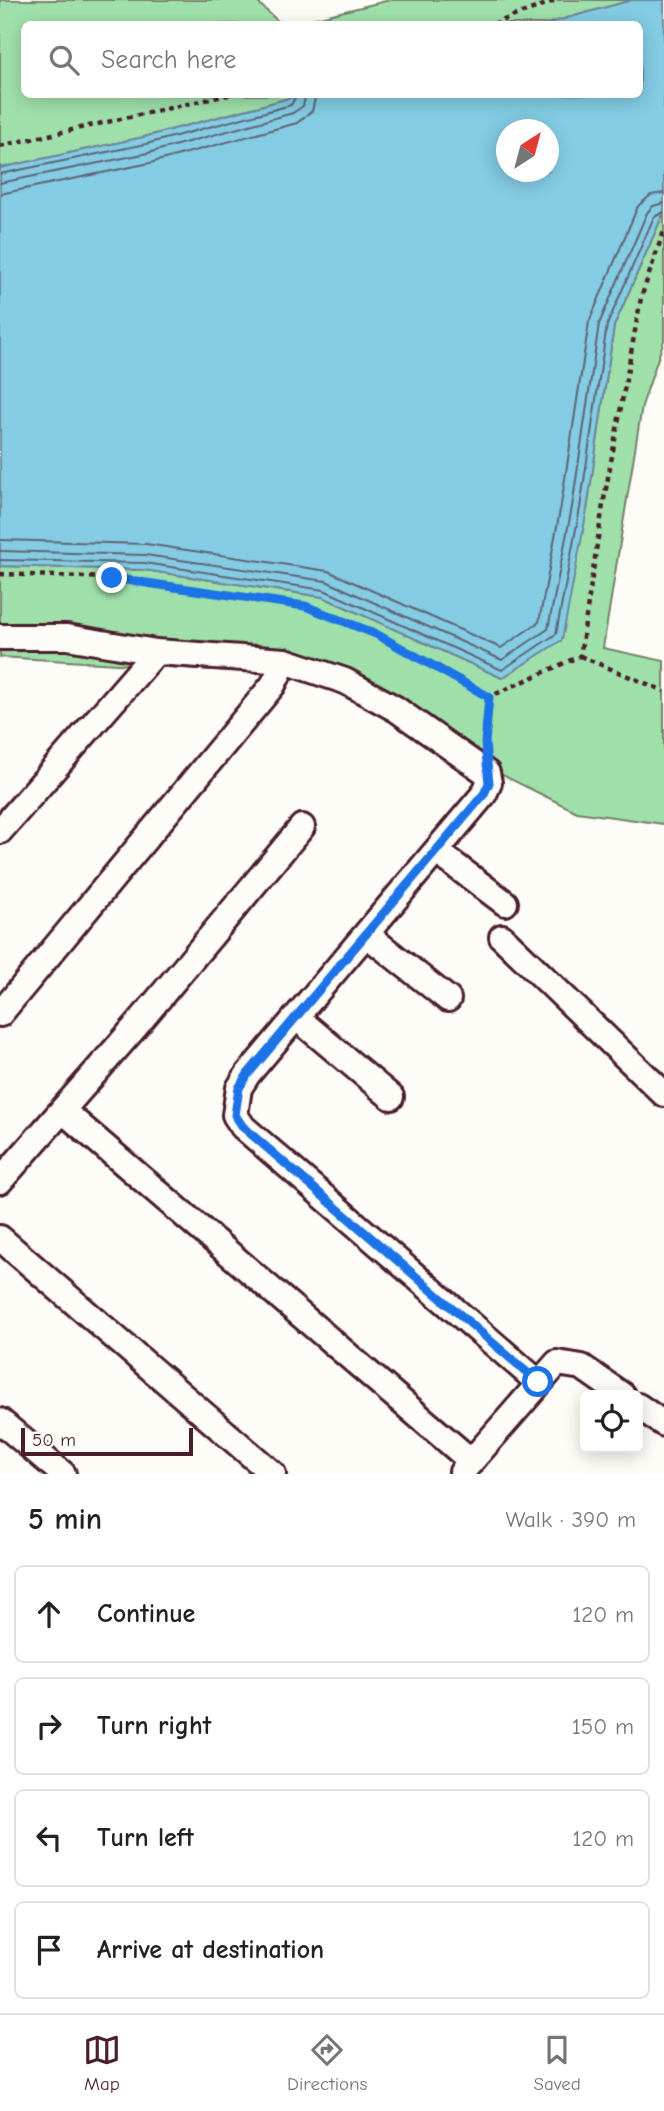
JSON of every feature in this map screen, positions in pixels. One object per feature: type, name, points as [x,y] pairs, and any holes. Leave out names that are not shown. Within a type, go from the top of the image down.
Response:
[{"type":"street","points":[[0,658],[8,637],[67,637],[156,652],[285,661],[345,681],[396,709],[487,773],[489,783],[484,794],[239,1088],[235,1115],[243,1127],[538,1382]]},
{"type":"street","points":[[0,831],[156,652]]},
{"type":"street","points":[[0,1014],[273,685],[285,661]]},
{"type":"street","points":[[0,1181],[302,827]]},
{"type":"street","points":[[436,851],[505,904]]},
{"type":"street","points":[[366,934],[448,999]]},
{"type":"street","points":[[502,937],[664,1094]]},
{"type":"street","points":[[296,1017],[391,1097]]},
{"type":"street","points":[[62,1110],[465,1468],[557,1363],[582,1367],[615,1390]]},
{"type":"street","points":[[0,1238],[273,1474]]},
{"type":"street","points":[[643,1409],[664,1424]]},
{"type":"street","points":[[0,1421],[63,1474]]},
{"type":"path","points":[[501,21],[557,0]]},
{"type":"path","points":[[0,146],[214,98]]},
{"type":"path","points":[[580,656],[603,505],[641,298],[664,230]]},
{"type":"path","points":[[0,574],[112,578],[305,606],[376,634],[489,697]]},
{"type":"path","points":[[489,697],[580,656],[664,691]]},
{"type":"path","points":[[489,697],[485,743],[489,783]]},
{"type":"green space","points":[[0,0],[255,0],[278,21],[21,21],[21,98],[290,98],[144,137],[0,168]]},
{"type":"green space","points":[[390,0],[632,0],[557,21],[303,21]]},
{"type":"green space","points":[[664,212],[664,340],[642,406],[603,648],[664,661],[664,824],[577,812],[301,675],[0,657],[0,566],[144,570],[323,597],[502,678],[587,510],[614,326]]},
{"type":"water","points":[[632,0],[664,0],[664,212],[614,326],[587,510],[562,640],[502,678],[323,597],[144,570],[0,566],[0,168],[144,137],[290,98],[643,98],[643,21],[557,21]]},
{"type":"route","points":[[112,578],[305,606],[376,634],[489,697],[485,743],[489,783],[484,794],[248,1074],[239,1088],[235,1115],[243,1127],[538,1382]]}]
